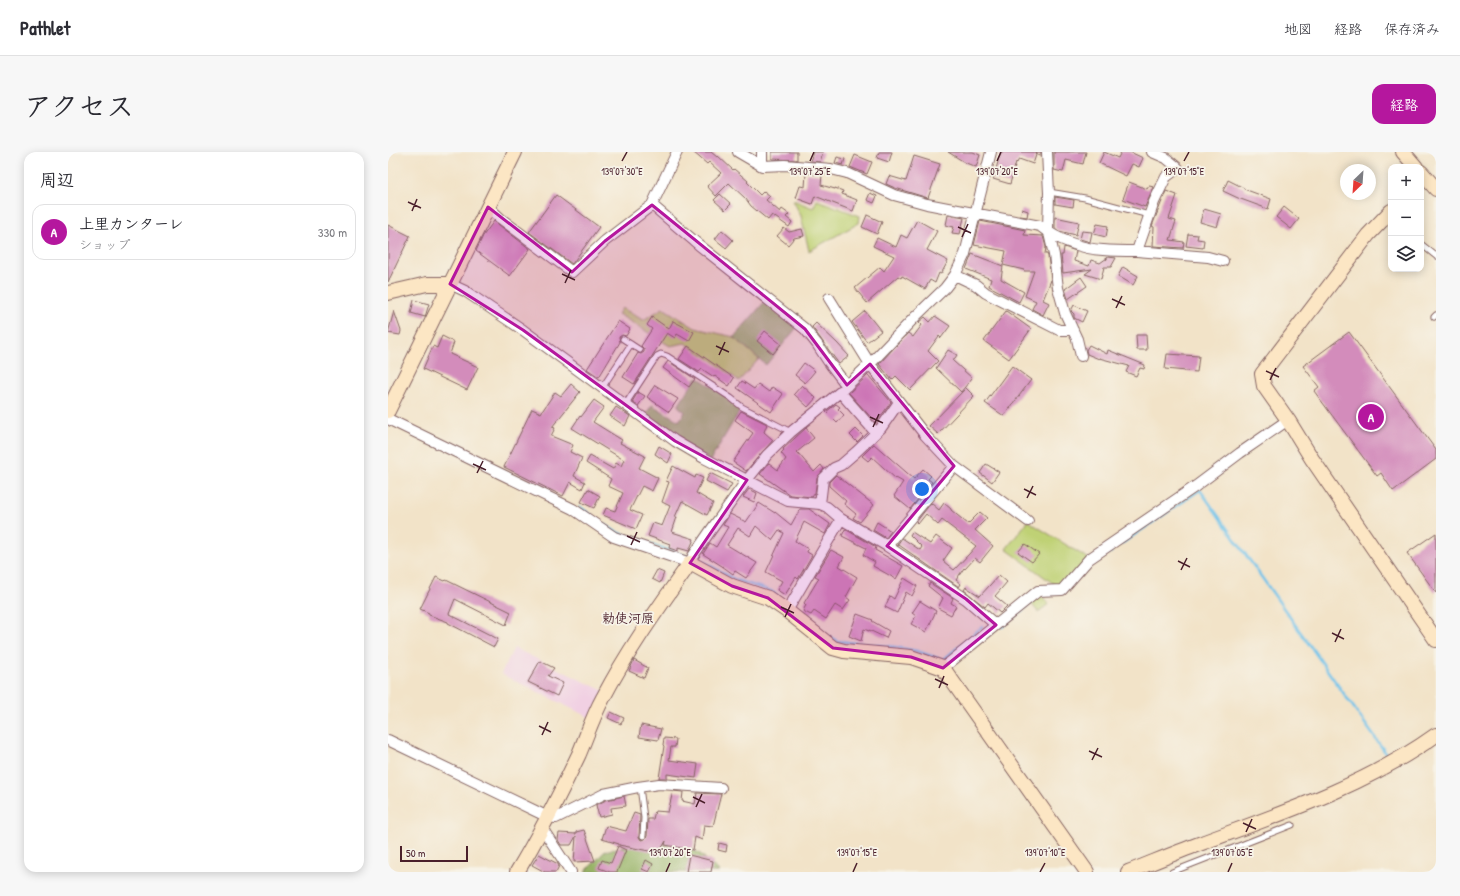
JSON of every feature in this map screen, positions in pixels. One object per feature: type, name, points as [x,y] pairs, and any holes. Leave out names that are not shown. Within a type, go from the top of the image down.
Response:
[{"type":"street","points":[[388,411],[515,152]]},
{"type":"street","points":[[488,207],[500,218],[572,272],[605,241],[652,205],[677,152]]},
{"type":"street","points":[[738,152],[762,166],[785,165],[847,172],[894,195],[927,204],[1040,226],[1049,233],[1069,243],[1101,250],[1137,251],[1208,257],[1223,262]]},
{"type":"street","points":[[762,152],[762,166]]},
{"type":"street","points":[[517,872],[545,823],[598,709],[620,667],[690,563],[693,556],[747,480],[767,455],[791,432],[843,389],[870,364],[955,276],[965,254],[991,152]]},
{"type":"street","points":[[1046,152],[1049,192],[1048,229],[1054,255],[1058,288],[1065,313],[1077,339],[1081,356]]},
{"type":"street","points":[[1137,251],[1149,215],[1166,177],[1178,168],[1166,158],[1152,152]]},
{"type":"street","points":[[1403,152],[1413,164]]},
{"type":"street","points":[[1424,177],[1436,189]]},
{"type":"street","points":[[652,205],[699,245],[805,329],[828,361],[843,389],[876,433]]},
{"type":"street","points":[[1388,217],[1364,240],[1262,374],[1264,386],[1436,640]]},
{"type":"street","points":[[955,276],[976,285],[986,294],[1059,330],[1073,330]]},
{"type":"street","points":[[388,293],[427,284],[450,284],[465,291],[523,330],[675,441],[704,458],[788,501],[820,504],[827,507],[841,520],[887,546],[966,599],[996,625]]},
{"type":"street","points":[[829,298],[870,364],[925,435],[954,466],[1028,521]]},
{"type":"street","points":[[820,504],[823,478],[834,468],[841,465],[852,456],[876,433],[899,402]]},
{"type":"street","points":[[388,419],[573,510],[614,537],[690,563],[732,586],[768,598],[787,611],[833,648],[844,651],[911,657],[943,668],[1088,872]]},
{"type":"street","points":[[943,668],[1038,591],[1062,590],[1089,559],[1196,486],[1288,420]]},
{"type":"street","points":[[887,546],[954,466]]},
{"type":"street","points":[[787,611],[841,520]]},
{"type":"street","points":[[1128,872],[1297,808],[1337,791],[1417,749],[1436,735]]},
{"type":"street","points":[[388,740],[545,823],[548,836],[571,872]]},
{"type":"street","points":[[545,823],[604,794],[659,784],[721,788]]},
{"type":"lane","points":[[1049,192],[1085,198],[1149,215]]},
{"type":"lane","points":[[1424,246],[1436,256]]},
{"type":"lane","points":[[623,339],[640,350]]},
{"type":"lane","points":[[602,388],[631,344]]},
{"type":"lane","points":[[625,405],[657,356],[661,354],[667,356],[731,398],[742,407],[791,432]]},
{"type":"lane","points":[[640,787],[644,818],[643,836]]},
{"type":"lane","points":[[1172,872],[1292,826]]},
{"type":"highlighted area","points":[[652,205],[805,329],[847,385],[870,364],[954,466],[887,546],[966,599],[996,625],[943,668],[911,657],[833,648],[768,598],[732,586],[690,563],[747,480],[675,441],[523,330],[450,284],[488,207],[572,272],[605,241]]},
{"type":"shaded area","points":[[514,648],[606,692],[593,719],[501,674]]},
{"type":"green space","points":[[793,200],[813,208],[817,200],[860,216],[859,223],[809,251],[801,216]]},
{"type":"green space","points":[[767,299],[799,325],[766,365],[734,337]]},
{"type":"green space","points":[[622,308],[643,320],[663,308],[695,328],[734,337],[759,359],[739,381],[713,361],[685,343],[670,346],[618,314]]},
{"type":"green space","points":[[697,377],[742,407],[710,461],[643,418],[652,405],[679,421],[685,412],[678,406]]},
{"type":"green space","points":[[1028,521],[1089,559],[1062,590],[1006,549]]},
{"type":"green space","points":[[1040,594],[1049,604],[1038,612],[1030,602]]},
{"type":"green space","points":[[649,840],[698,852],[720,872],[585,872],[605,851]]},
{"type":"building","points":[[693,152],[711,152],[748,181],[747,182],[760,195],[764,191],[770,196],[766,200],[780,212],[782,209],[789,214],[786,217],[792,222],[789,227],[772,215],[768,220],[751,206],[746,199],[729,183],[716,196],[707,186],[721,173],[709,162],[707,164]]},
{"type":"building","points":[[772,152],[797,152],[797,160],[772,159]]},
{"type":"building","points":[[813,152],[823,152],[820,162],[810,161]]},
{"type":"building","points":[[879,152],[892,152],[889,162],[877,158]]},
{"type":"building","points":[[948,152],[973,152],[980,155],[976,167]]},
{"type":"building","points":[[1001,152],[1037,152],[1033,164],[1019,159],[1017,163],[1016,162],[1010,184],[993,179]]},
{"type":"building","points":[[1037,152],[1041,152],[1041,156],[1037,155]]},
{"type":"building","points":[[1054,152],[1086,152],[1083,164],[1066,160],[1063,172],[1054,170]]},
{"type":"building","points":[[1104,152],[1118,158],[1121,152],[1130,152],[1143,158],[1139,167],[1132,164],[1126,176],[1099,163]]},
{"type":"building","points":[[855,155],[872,162],[867,174],[850,167]]},
{"type":"building","points":[[914,156],[940,164],[928,198],[886,184],[889,176],[906,181]]},
{"type":"building","points":[[837,157],[845,159],[843,165],[835,163]]},
{"type":"building","points":[[806,173],[822,175],[821,185],[843,191],[842,194],[857,200],[853,211],[815,196],[812,204],[796,198],[800,186],[805,187]]},
{"type":"building","points":[[1228,180],[1244,189],[1271,199],[1268,209],[1223,191]]},
{"type":"building","points":[[1129,182],[1147,189],[1149,186],[1154,187],[1145,207],[1123,199]]},
{"type":"building","points":[[1166,191],[1177,195],[1169,219],[1176,221],[1170,240],[1184,242],[1183,248],[1153,246],[1154,227],[1152,226]]},
{"type":"building","points":[[870,193],[877,196],[874,203],[867,200]]},
{"type":"building","points":[[720,194],[731,204],[725,210],[714,200]]},
{"type":"building","points":[[556,195],[599,227],[572,264],[529,232]]},
{"type":"building","points":[[1055,197],[1074,200],[1073,207],[1055,204]]},
{"type":"building","points":[[1284,207],[1299,219],[1291,229],[1276,217]]},
{"type":"building","points":[[1022,209],[1028,211],[1027,217],[1020,216]]},
{"type":"building","points":[[1204,209],[1221,214],[1217,227],[1200,222]]},
{"type":"building","points":[[867,215],[882,222],[877,234],[862,227]]},
{"type":"building","points":[[948,215],[964,218],[960,234],[952,233],[954,227],[946,225]]},
{"type":"building","points":[[1055,217],[1079,222],[1076,235],[1059,231],[1055,228]]},
{"type":"building","points":[[917,220],[937,231],[927,250],[948,261],[941,274],[939,273],[935,283],[930,280],[925,289],[902,276],[901,278],[898,276],[867,303],[855,288],[880,267],[884,271],[894,256],[873,246],[877,238],[896,247],[901,235],[907,238]]},
{"type":"building","points":[[494,221],[530,249],[510,276],[476,251],[483,236]]},
{"type":"building","points":[[980,221],[1025,230],[1024,235],[1043,236],[1046,247],[1045,254],[1048,256],[1051,280],[1043,300],[1049,303],[1043,315],[1032,309],[1036,301],[1025,296],[1034,271],[1024,271],[1003,265],[1006,251],[974,245]]},
{"type":"building","points":[[1097,224],[1108,226],[1106,237],[1094,234]]},
{"type":"building","points":[[388,225],[410,236],[388,282]]},
{"type":"building","points":[[784,228],[789,232],[802,229],[804,236],[794,238],[788,245],[777,236]]},
{"type":"building","points":[[722,230],[733,240],[726,248],[715,239]]},
{"type":"building","points":[[1082,231],[1092,232],[1090,242],[1080,239]]},
{"type":"building","points":[[1188,234],[1198,235],[1197,239],[1204,240],[1203,248],[1186,246]]},
{"type":"building","points":[[1064,247],[1076,251],[1074,261],[1089,266],[1091,260],[1100,263],[1108,257],[1116,258],[1111,267],[1104,267],[1101,279],[1085,274],[1092,269],[1063,273],[1061,255],[1063,255]]},
{"type":"building","points":[[972,254],[1003,266],[1001,279],[1024,292],[1019,302],[989,286],[991,279],[966,269]]},
{"type":"building","points":[[1123,267],[1138,276],[1133,285],[1118,276]]},
{"type":"building","points":[[1081,277],[1087,286],[1068,299],[1065,289]]},
{"type":"building","points":[[414,300],[429,304],[425,317],[411,313]]},
{"type":"building","points":[[1074,305],[1087,311],[1082,322],[1074,318],[1074,314],[1071,311]]},
{"type":"building","points":[[394,311],[401,331],[400,335],[388,333]]},
{"type":"building","points":[[865,311],[881,331],[867,342],[852,322]]},
{"type":"building","points":[[1006,311],[1031,329],[1009,359],[984,341]]},
{"type":"building","points":[[935,316],[950,326],[941,338],[939,336],[928,351],[938,361],[910,390],[896,376],[892,380],[879,364],[908,333],[913,337],[922,325],[919,322],[925,317],[930,322]]},
{"type":"building","points":[[652,317],[669,329],[673,321],[694,332],[689,341],[677,334],[675,338],[667,333],[634,384],[623,377],[638,353],[641,354],[644,352],[644,349],[641,346],[652,329],[647,325]]},
{"type":"building","points":[[618,321],[630,329],[626,336],[622,335],[619,337],[620,342],[599,377],[587,369]]},
{"type":"building","points":[[816,323],[849,356],[839,364],[812,327]]},
{"type":"building","points":[[765,331],[781,344],[773,354],[757,341]]},
{"type":"building","points":[[1349,332],[1436,450],[1436,459],[1393,491],[1381,473],[1377,476],[1314,391],[1319,387],[1303,366]]},
{"type":"building","points":[[1136,335],[1146,335],[1147,350],[1137,350]]},
{"type":"building","points":[[442,336],[454,342],[450,354],[478,367],[467,390],[423,369],[433,346],[437,348]]},
{"type":"building","points":[[1089,345],[1107,354],[1108,350],[1145,365],[1144,369],[1140,368],[1136,376],[1126,372],[1129,366],[1099,359],[1087,354],[1086,350]]},
{"type":"building","points":[[688,346],[734,378],[729,386],[715,376],[714,377],[702,369],[699,372],[679,359]]},
{"type":"building","points":[[948,350],[957,355],[953,361],[972,378],[961,392],[936,368]]},
{"type":"building","points":[[1167,354],[1199,356],[1197,372],[1165,369]]},
{"type":"building","points":[[668,361],[695,379],[689,387],[663,368]]},
{"type":"building","points":[[804,363],[815,371],[805,383],[795,375]]},
{"type":"building","points":[[1012,366],[1031,380],[1004,416],[985,403]]},
{"type":"building","points":[[868,375],[891,402],[876,423],[849,393]]},
{"type":"building","points":[[742,381],[754,389],[758,384],[769,392],[772,387],[783,394],[771,412],[737,388]]},
{"type":"building","points":[[571,384],[580,392],[552,427],[555,428],[551,436],[573,445],[570,452],[582,458],[574,476],[585,482],[582,489],[570,482],[563,496],[504,467],[532,409],[541,413],[555,392],[561,396]]},
{"type":"building","points":[[655,385],[678,399],[669,412],[647,397]]},
{"type":"building","points":[[802,385],[816,398],[808,407],[794,394]]},
{"type":"building","points":[[966,388],[974,396],[938,434],[929,426]]},
{"type":"building","points":[[638,392],[645,396],[638,406],[632,402]]},
{"type":"building","points":[[594,400],[604,407],[593,422],[622,440],[620,443],[645,456],[639,468],[658,478],[652,491],[642,486],[630,510],[642,515],[636,529],[603,515],[606,508],[615,511],[623,493],[608,486],[611,479],[586,463],[590,456],[613,469],[616,463],[621,466],[624,460],[572,428]]},
{"type":"building","points":[[836,404],[840,407],[838,409],[844,415],[837,423],[826,412]]},
{"type":"building","points":[[616,407],[630,416],[625,426],[610,416]]},
{"type":"building","points":[[741,411],[767,424],[764,432],[773,440],[746,471],[733,462],[753,433],[735,420]]},
{"type":"building","points":[[806,428],[814,438],[797,452],[814,472],[821,465],[824,469],[817,478],[815,493],[812,497],[790,495],[760,474],[769,463],[778,470],[786,459],[781,453],[784,450],[783,449]]},
{"type":"building","points":[[856,429],[863,436],[857,442],[850,435]]},
{"type":"building","points":[[874,444],[914,479],[923,469],[931,476],[928,479],[932,482],[910,509],[894,496],[903,482],[896,479],[872,457],[868,461],[862,456]]},
{"type":"building","points":[[659,446],[672,454],[668,463],[655,454]]},
{"type":"building","points":[[986,464],[999,472],[992,482],[980,473]]},
{"type":"building","points":[[673,466],[695,478],[696,475],[703,478],[696,493],[713,503],[707,515],[682,501],[675,517],[677,517],[672,532],[694,539],[689,551],[678,548],[678,551],[669,548],[670,544],[648,536],[653,523],[662,526],[670,506],[662,502],[669,482],[666,481]]},
{"type":"building","points":[[710,473],[732,484],[727,492],[706,481]]},
{"type":"building","points":[[836,475],[874,505],[860,522],[853,518],[856,514],[844,504],[846,501],[829,486],[829,482]]},
{"type":"building","points":[[588,489],[600,496],[594,508],[581,502]]},
{"type":"building","points":[[749,489],[757,493],[754,502],[743,497]]},
{"type":"building","points":[[759,503],[775,512],[791,525],[800,509],[809,509],[830,524],[825,534],[804,522],[795,541],[808,549],[807,552],[812,555],[798,579],[796,577],[785,595],[777,590],[782,581],[766,572],[784,533],[779,530],[772,540],[756,526],[750,536],[738,528],[727,545],[757,563],[746,578],[735,571],[733,574],[703,554],[710,543],[716,547],[728,527],[723,525],[730,514],[746,522]]},
{"type":"building","points":[[931,503],[939,510],[944,503],[968,524],[980,512],[987,518],[975,530],[993,546],[980,562],[975,558],[965,569],[964,568],[956,580],[961,584],[959,587],[897,545],[902,538],[920,550],[922,547],[910,535],[912,532],[930,544],[936,536],[952,548],[943,561],[954,570],[976,546],[942,520],[938,525],[926,514],[918,524],[916,522]]},
{"type":"building","points":[[877,522],[891,531],[886,538],[873,530]]},
{"type":"building","points":[[845,529],[876,547],[875,550],[903,566],[896,579],[873,566],[875,562],[863,555],[866,548],[842,536]]},
{"type":"building","points":[[1436,533],[1436,593],[1407,553]]},
{"type":"building","points":[[1025,544],[1039,554],[1032,562],[1018,552]]},
{"type":"building","points":[[831,550],[844,557],[839,566],[857,577],[846,597],[850,600],[843,610],[835,605],[826,619],[814,611],[811,615],[803,611],[806,605],[804,603],[819,578],[815,576]]},
{"type":"building","points":[[657,570],[664,573],[660,583],[652,579]]},
{"type":"building","points":[[999,575],[1007,582],[995,596],[1007,606],[1000,613],[988,603],[985,607],[964,590],[966,587],[980,596]]},
{"type":"building","points":[[436,577],[445,581],[446,580],[511,612],[506,625],[455,599],[449,614],[498,639],[494,647],[448,622],[429,615],[429,613],[420,609]]},
{"type":"building","points":[[904,578],[917,586],[912,596],[906,592],[897,613],[885,607],[890,596],[894,599]]},
{"type":"building","points":[[930,583],[953,598],[951,603],[956,606],[951,615],[938,608],[943,598],[928,586]]},
{"type":"building","points":[[920,601],[936,611],[926,632],[911,624],[916,616],[912,613]]},
{"type":"building","points":[[857,614],[873,620],[872,621],[889,631],[886,638],[864,629],[861,641],[849,636]]},
{"type":"building","points":[[634,660],[648,668],[644,678],[629,671]]},
{"type":"building","points":[[540,661],[554,668],[548,676],[563,683],[557,696],[528,682]]},
{"type":"building","points":[[611,712],[624,718],[621,724],[608,718]]},
{"type":"building","points":[[641,725],[661,729],[658,740],[639,737]]},
{"type":"building","points":[[664,738],[676,739],[675,747],[671,747],[669,760],[698,764],[696,778],[667,774],[667,778],[659,778]]},
{"type":"building","points":[[673,791],[683,792],[682,801],[695,804],[697,793],[721,794],[713,826],[704,825],[702,840],[695,837],[693,850],[665,845],[666,841],[659,853],[619,845],[602,839],[606,826],[626,831],[634,813],[640,815],[639,837],[641,840],[645,839],[647,836],[648,819],[653,819],[655,811],[668,812]]},
{"type":"building","points":[[624,796],[626,806],[611,808],[612,814],[599,817],[596,805],[606,800]]},
{"type":"building","points":[[584,830],[595,861],[574,862],[576,836],[571,845],[561,845],[558,840],[559,833],[576,834],[576,832]]},
{"type":"building","points":[[719,843],[727,845],[726,852],[718,850]]},
{"type":"building","points":[[618,846],[626,850],[617,872],[610,872],[599,868],[602,860],[611,863]]},
{"type":"building","points":[[539,854],[558,864],[559,866],[556,872],[545,872],[532,865]]},
{"type":"building","points":[[689,855],[713,861],[711,872],[686,872]]},
{"type":"building","points":[[646,860],[653,864],[649,872],[642,869]]},
{"type":"waterway","points":[[1121,544],[1200,490],[1390,759]]},
{"type":"waterway","points":[[580,507],[591,515]]},
{"type":"waterway","points":[[604,524],[616,532],[686,556]]},
{"type":"waterway","points":[[1104,554],[1111,552]]},
{"type":"waterway","points":[[700,560],[736,580],[771,591],[777,596]]},
{"type":"waterway","points":[[1002,627],[1032,602]]},
{"type":"waterway","points":[[830,637],[837,641],[895,647],[917,651],[943,660],[982,627]]},
{"type":"place","name":"上里カンターレ","points":[[1371,417]]},
{"type":"district","name":"勅使河原","points":[[628,618]]}]
